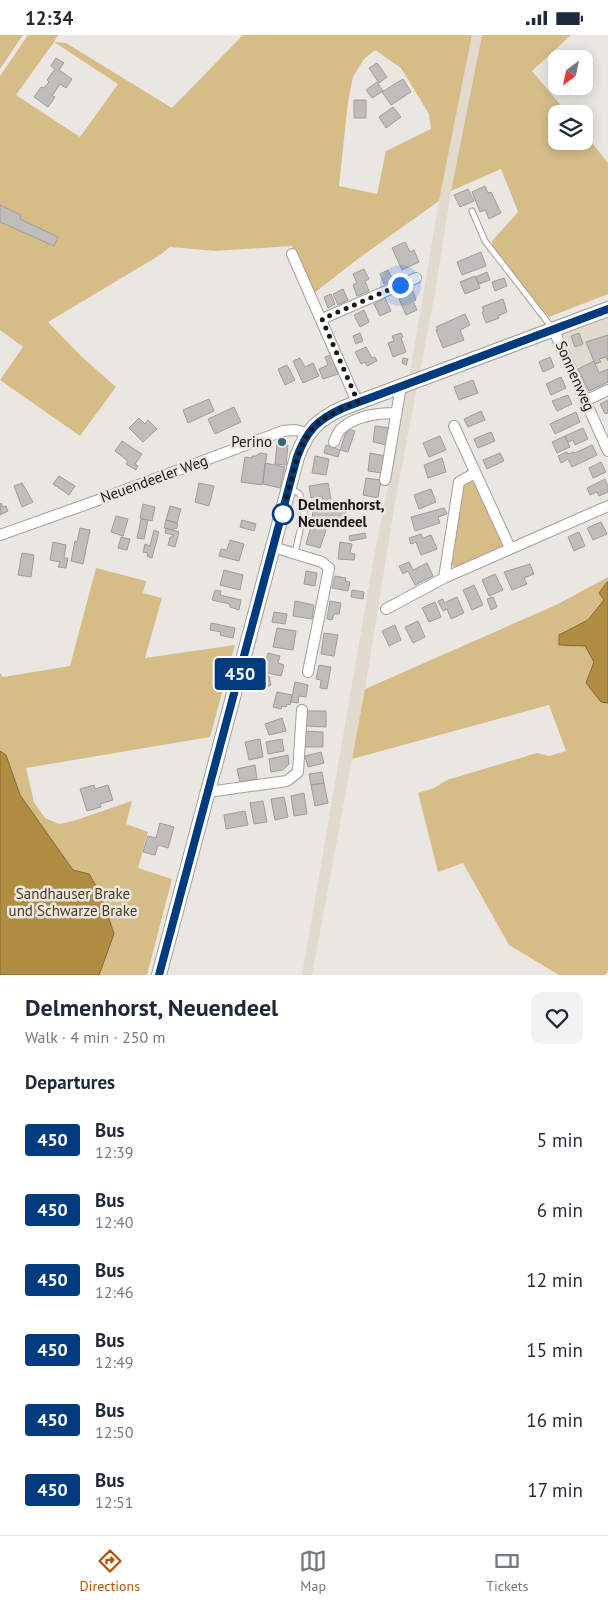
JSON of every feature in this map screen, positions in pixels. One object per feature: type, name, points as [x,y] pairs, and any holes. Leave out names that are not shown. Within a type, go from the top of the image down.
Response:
[{"type":"main road","points":[[159,975],[297,457],[308,433],[328,415],[358,402],[608,309]]},
{"type":"street","points":[[292,254],[358,402]]},
{"type":"street","points":[[322,319],[416,278]]},
{"type":"street","name":"Sonnenweg","points":[[553,329],[608,451]]},
{"type":"street","points":[[385,480],[401,386]]},
{"type":"street","points":[[585,401],[608,390]]},
{"type":"street","points":[[334,442],[340,429],[352,422],[375,413],[396,413]]},
{"type":"street","points":[[454,426],[510,548]]},
{"type":"street","name":"Neuendeeler Weg","points":[[0,535],[283,431],[295,430],[308,433]]},
{"type":"street","points":[[444,578],[459,482],[475,473]]},
{"type":"street","points":[[386,609],[444,578],[608,506]]},
{"type":"street","points":[[274,547],[322,562],[329,568],[308,672]]},
{"type":"street","points":[[208,792],[287,781],[298,771],[302,710]]},
{"type":"lane","points":[[472,211],[485,241],[553,329]]},
{"type":"lane","points":[[289,489],[299,493],[305,507],[295,554]]},
{"type":"shaded area","points":[[472,35],[482,35],[451,191],[435,293],[396,497],[365,689],[312,975],[302,975],[373,562],[407,390],[439,201]]},
{"type":"shaded area","points":[[608,312],[608,386],[588,396],[562,331]]},
{"type":"shaded area","points":[[607,582],[608,703],[601,702],[586,683],[594,662],[585,646],[559,645],[559,635],[588,620],[604,600],[599,593]]},
{"type":"shaded area","points":[[0,751],[6,755],[20,795],[73,870],[89,874],[101,894],[114,934],[99,975],[0,975]]},
{"type":"green space","points":[[0,35],[23,35],[0,69]]},
{"type":"green space","points":[[28,35],[58,35],[54,42],[66,43],[172,108],[243,35],[472,35],[439,201],[359,258],[313,294],[292,246],[215,251],[170,247],[160,255],[48,322],[81,356],[116,387],[80,436],[0,380],[23,347],[0,330],[0,76]],"holes":[[[54,42],[118,84],[80,137],[16,95]],[[375,50],[401,68],[429,114],[431,129],[386,151],[377,194],[339,186],[348,102],[353,77],[364,59]]]},
{"type":"green space","points":[[482,35],[571,35],[555,50],[548,50],[548,56],[532,71],[548,90],[548,95],[552,95],[560,105],[548,105],[548,150],[593,150],[593,144],[608,163],[608,294],[549,317],[493,249],[492,241],[518,212],[501,169],[451,191]]},
{"type":"green space","points":[[468,480],[474,483],[503,546],[458,567],[453,566],[450,562],[462,484]]},
{"type":"green space","name":"Sandhauser Brake und Schwarze Brake","points":[[96,568],[146,581],[143,593],[162,598],[145,658],[235,645],[210,737],[26,768],[34,802],[45,818],[59,824],[132,801],[126,824],[148,832],[138,868],[172,879],[147,975],[0,975],[0,673],[3,677],[70,666]]},
{"type":"green space","points":[[608,577],[608,971],[605,975],[559,975],[509,945],[463,863],[438,872],[418,793],[434,788],[447,780],[537,753],[549,756],[566,751],[549,705],[352,759],[365,689],[558,604]]},
{"type":"building","points":[[56,58],[64,63],[59,70],[72,79],[66,88],[60,84],[52,96],[55,97],[48,107],[34,97],[41,87],[44,88],[49,82],[47,80],[55,69],[51,66]]},
{"type":"building","points":[[377,63],[387,77],[379,83],[369,68]]},
{"type":"building","points":[[403,79],[411,92],[391,105],[382,92]]},
{"type":"building","points":[[377,82],[383,91],[372,98],[366,90]]},
{"type":"building","points":[[354,100],[366,100],[366,118],[354,118]]},
{"type":"building","points":[[393,107],[401,117],[386,128],[379,117]]},
{"type":"building","points":[[485,186],[488,193],[491,192],[501,213],[489,219],[485,210],[480,212],[472,192]]},
{"type":"building","points":[[468,189],[474,201],[460,207],[454,195]]},
{"type":"building","points":[[0,205],[21,215],[20,219],[58,237],[54,246],[0,222]]},
{"type":"building","points":[[405,242],[410,252],[414,250],[419,262],[402,270],[392,248]]},
{"type":"building","points":[[481,252],[486,266],[462,275],[457,262]]},
{"type":"building","points":[[364,269],[369,279],[365,281],[369,291],[357,296],[353,285],[357,283],[353,274]]},
{"type":"building","points":[[388,270],[393,280],[384,284],[380,274]]},
{"type":"building","points":[[487,272],[490,280],[479,284],[476,277]]},
{"type":"building","points":[[475,276],[480,288],[465,294],[460,282]]},
{"type":"building","points":[[504,278],[507,286],[495,291],[492,282]]},
{"type":"building","points":[[343,289],[348,300],[338,305],[333,294]]},
{"type":"building","points":[[413,291],[416,300],[413,301],[417,310],[406,315],[399,299]]},
{"type":"building","points":[[331,294],[335,304],[328,308],[324,297]]},
{"type":"building","points":[[385,298],[391,311],[380,316],[374,304]]},
{"type":"building","points":[[503,299],[507,312],[498,316],[499,318],[486,323],[482,307]]},
{"type":"building","points":[[364,310],[369,322],[360,327],[354,315]]},
{"type":"building","points":[[465,314],[470,325],[460,330],[464,340],[443,348],[436,327]]},
{"type":"building","points":[[360,333],[363,341],[356,344],[353,336]]},
{"type":"building","points":[[401,333],[406,352],[393,357],[388,343],[394,341],[392,336]]},
{"type":"building","points":[[579,333],[583,344],[575,347],[571,336]]},
{"type":"building","points":[[608,335],[608,361],[606,357],[599,359],[601,362],[595,364],[586,342]]},
{"type":"building","points":[[366,347],[372,358],[375,357],[377,361],[367,366],[365,362],[361,364],[355,352]]},
{"type":"building","points":[[331,355],[338,374],[323,379],[319,369],[328,365],[325,357]]},
{"type":"building","points":[[550,357],[554,367],[543,372],[539,362]]},
{"type":"building","points":[[300,358],[305,367],[313,363],[319,376],[303,383],[293,361]]},
{"type":"building","points":[[403,358],[408,359],[406,365],[402,363]]},
{"type":"building","points":[[594,361],[599,373],[608,369],[608,382],[589,391],[578,369]]},
{"type":"building","points":[[287,365],[295,380],[285,385],[278,369]]},
{"type":"building","points":[[561,377],[566,388],[551,395],[546,384]]},
{"type":"building","points":[[473,380],[478,393],[459,400],[454,387]]},
{"type":"building","points":[[568,395],[572,404],[557,411],[552,401]]},
{"type":"building","points":[[209,399],[214,411],[188,423],[183,410]]},
{"type":"building","points":[[608,400],[608,413],[605,414],[600,404]]},
{"type":"building","points":[[234,407],[241,422],[215,434],[208,419]]},
{"type":"building","points":[[481,411],[485,420],[468,427],[464,419]]},
{"type":"building","points":[[576,412],[580,422],[555,434],[550,424]]},
{"type":"building","points":[[139,418],[145,424],[148,420],[157,429],[143,442],[129,428]]},
{"type":"building","points":[[375,426],[390,428],[387,445],[373,442]]},
{"type":"building","points":[[583,428],[588,439],[575,445],[573,440],[568,442],[565,436]]},
{"type":"building","points":[[347,429],[355,431],[348,452],[340,450]]},
{"type":"building","points":[[491,432],[495,441],[478,448],[474,439]]},
{"type":"building","points":[[440,436],[446,450],[429,457],[423,443]]},
{"type":"building","points":[[565,436],[570,447],[557,453],[552,442]]},
{"type":"building","points":[[122,441],[142,454],[135,464],[138,466],[136,470],[126,464],[128,461],[115,451]]},
{"type":"building","points":[[277,444],[288,445],[286,465],[275,464]]},
{"type":"building","points":[[326,445],[340,450],[338,457],[324,453]]},
{"type":"building","points":[[592,445],[597,455],[572,467],[568,459],[561,463],[558,456],[567,452],[568,454],[575,453]]},
{"type":"building","points":[[260,453],[267,454],[262,485],[241,482],[245,457],[252,458],[252,456]]},
{"type":"building","points":[[370,453],[385,456],[382,473],[368,471]]},
{"type":"building","points":[[500,453],[504,461],[487,469],[483,460]]},
{"type":"building","points":[[315,456],[329,459],[326,475],[312,473]]},
{"type":"building","points":[[442,458],[446,472],[428,478],[424,465]]},
{"type":"building","points":[[601,462],[606,472],[593,478],[589,468]]},
{"type":"building","points":[[265,463],[285,467],[280,488],[263,484]]},
{"type":"building","points":[[59,476],[75,486],[69,495],[53,484]]},
{"type":"building","points":[[366,478],[381,480],[378,498],[363,495]]},
{"type":"building","points":[[605,479],[608,492],[599,496],[597,492],[590,495],[587,488]]},
{"type":"building","points":[[22,483],[33,502],[22,507],[14,486]]},
{"type":"building","points":[[199,483],[214,486],[209,506],[195,502]]},
{"type":"building","points":[[328,483],[331,499],[322,500],[322,496],[311,498],[309,486]]},
{"type":"building","points":[[431,489],[436,502],[419,509],[414,495]]},
{"type":"building","points":[[1,503],[3,507],[6,506],[8,511],[0,515]]},
{"type":"building","points":[[143,504],[155,507],[152,521],[140,518]]},
{"type":"building","points":[[331,504],[346,505],[345,525],[312,523],[313,506],[331,507]]},
{"type":"building","points":[[170,506],[181,509],[177,523],[166,520]]},
{"type":"building","points":[[444,508],[447,514],[438,517],[440,523],[415,531],[411,517]]},
{"type":"building","points":[[116,516],[128,519],[123,536],[111,532]]},
{"type":"building","points":[[141,519],[148,520],[144,539],[137,538]]},
{"type":"building","points":[[166,520],[178,524],[176,529],[164,528]]},
{"type":"building","points":[[242,520],[256,524],[254,531],[240,527]]},
{"type":"building","points":[[601,522],[607,534],[593,540],[587,528]]},
{"type":"building","points":[[312,523],[328,524],[320,548],[306,544]]},
{"type":"building","points":[[80,528],[90,530],[83,564],[71,561]]},
{"type":"building","points":[[166,528],[179,532],[175,547],[168,545],[170,537],[173,535],[165,533]]},
{"type":"building","points":[[154,530],[159,532],[152,558],[147,556],[148,553],[143,552],[145,544],[150,546]]},
{"type":"building","points":[[579,532],[585,546],[574,551],[568,537]]},
{"type":"building","points":[[365,533],[366,538],[350,541],[349,536]]},
{"type":"building","points":[[421,534],[423,538],[431,535],[437,549],[421,555],[416,542],[411,544],[409,538]]},
{"type":"building","points":[[121,537],[130,539],[127,550],[118,548]]},
{"type":"building","points":[[230,540],[244,544],[239,561],[219,556],[221,549],[227,550]]},
{"type":"building","points":[[53,542],[66,545],[64,558],[68,558],[66,568],[58,567],[60,562],[50,560]]},
{"type":"building","points":[[340,542],[352,544],[350,553],[355,554],[354,560],[338,559]]},
{"type":"building","points":[[22,553],[34,555],[31,577],[18,575]]},
{"type":"building","points":[[409,562],[413,570],[427,563],[433,576],[415,585],[408,571],[403,574],[399,566]]},
{"type":"building","points":[[530,564],[534,574],[524,578],[527,584],[512,590],[504,572]]},
{"type":"building","points":[[224,570],[243,575],[240,590],[220,585]]},
{"type":"building","points":[[306,571],[317,573],[315,586],[304,584]]},
{"type":"building","points":[[495,574],[503,590],[489,596],[482,580]]},
{"type":"building","points":[[335,576],[346,578],[345,581],[350,582],[348,591],[332,588]]},
{"type":"building","points":[[474,585],[483,605],[472,610],[463,590]]},
{"type":"building","points":[[215,590],[221,591],[220,595],[241,600],[239,610],[230,607],[230,604],[212,600]]},
{"type":"building","points":[[352,590],[364,592],[363,599],[351,597]]},
{"type":"building","points":[[457,597],[464,613],[451,619],[447,609],[443,611],[438,601],[443,599],[444,603]]},
{"type":"building","points":[[493,597],[497,607],[491,610],[487,599]]},
{"type":"building","points":[[295,601],[314,605],[312,619],[293,616]]},
{"type":"building","points":[[330,601],[341,603],[339,614],[334,614],[332,620],[327,619]]},
{"type":"building","points":[[435,602],[441,617],[429,622],[422,608]]},
{"type":"building","points":[[274,612],[287,614],[285,624],[272,622]]},
{"type":"building","points":[[418,621],[425,637],[413,643],[405,627]]},
{"type":"building","points":[[211,623],[235,628],[233,638],[220,635],[221,632],[210,630]]},
{"type":"building","points":[[395,625],[401,640],[389,646],[382,631]]},
{"type":"building","points":[[277,628],[296,631],[293,650],[273,647]]},
{"type":"building","points":[[324,633],[338,635],[334,656],[321,654]]},
{"type":"building","points":[[268,653],[280,656],[278,663],[284,665],[281,676],[263,672]]},
{"type":"building","points":[[319,665],[331,667],[327,689],[320,688],[321,680],[316,679]]},
{"type":"building","points":[[269,676],[271,685],[262,688],[259,679]]},
{"type":"building","points":[[295,682],[308,685],[306,697],[299,696],[298,703],[291,702]]},
{"type":"building","points":[[277,692],[292,695],[290,705],[282,706],[281,709],[273,707]]},
{"type":"building","points":[[307,711],[326,711],[326,727],[306,726]]},
{"type":"building","points":[[282,718],[286,731],[269,735],[265,724]]},
{"type":"building","points":[[304,731],[323,732],[323,747],[304,747]]},
{"type":"building","points":[[260,739],[263,757],[249,760],[245,742]]},
{"type":"building","points":[[282,739],[284,751],[268,754],[266,742]]},
{"type":"building","points":[[321,752],[324,763],[308,767],[305,756]]},
{"type":"building","points":[[288,755],[289,764],[283,770],[271,772],[269,759]]},
{"type":"building","points":[[255,765],[257,779],[240,782],[237,769]]},
{"type":"building","points":[[322,772],[324,783],[311,785],[309,774]]},
{"type":"building","points":[[324,783],[328,803],[315,806],[311,785]]},
{"type":"building","points":[[94,785],[95,789],[108,785],[113,800],[100,804],[101,807],[87,811],[80,789]]},
{"type":"building","points":[[304,793],[307,814],[294,816],[291,796]]},
{"type":"building","points":[[284,797],[288,817],[275,820],[271,799]]},
{"type":"building","points":[[263,801],[267,822],[254,824],[250,803]]},
{"type":"building","points":[[245,811],[248,825],[226,829],[224,815]]},
{"type":"building","points":[[160,823],[174,827],[168,848],[158,845],[155,855],[143,852],[148,836],[156,838]]},
{"type":"bus line","name":"450","points":[[159,975],[297,457],[308,433],[328,415],[343,408],[608,309]]},
{"type":"place","name":"Perino","points":[[282,442]]},
{"type":"place","name":"Delmenhorst, Neuendeel","points":[[283,514]]},
{"type":"route","points":[[283,514],[297,457],[308,433],[328,415],[358,402],[322,319],[400,285]]}]
